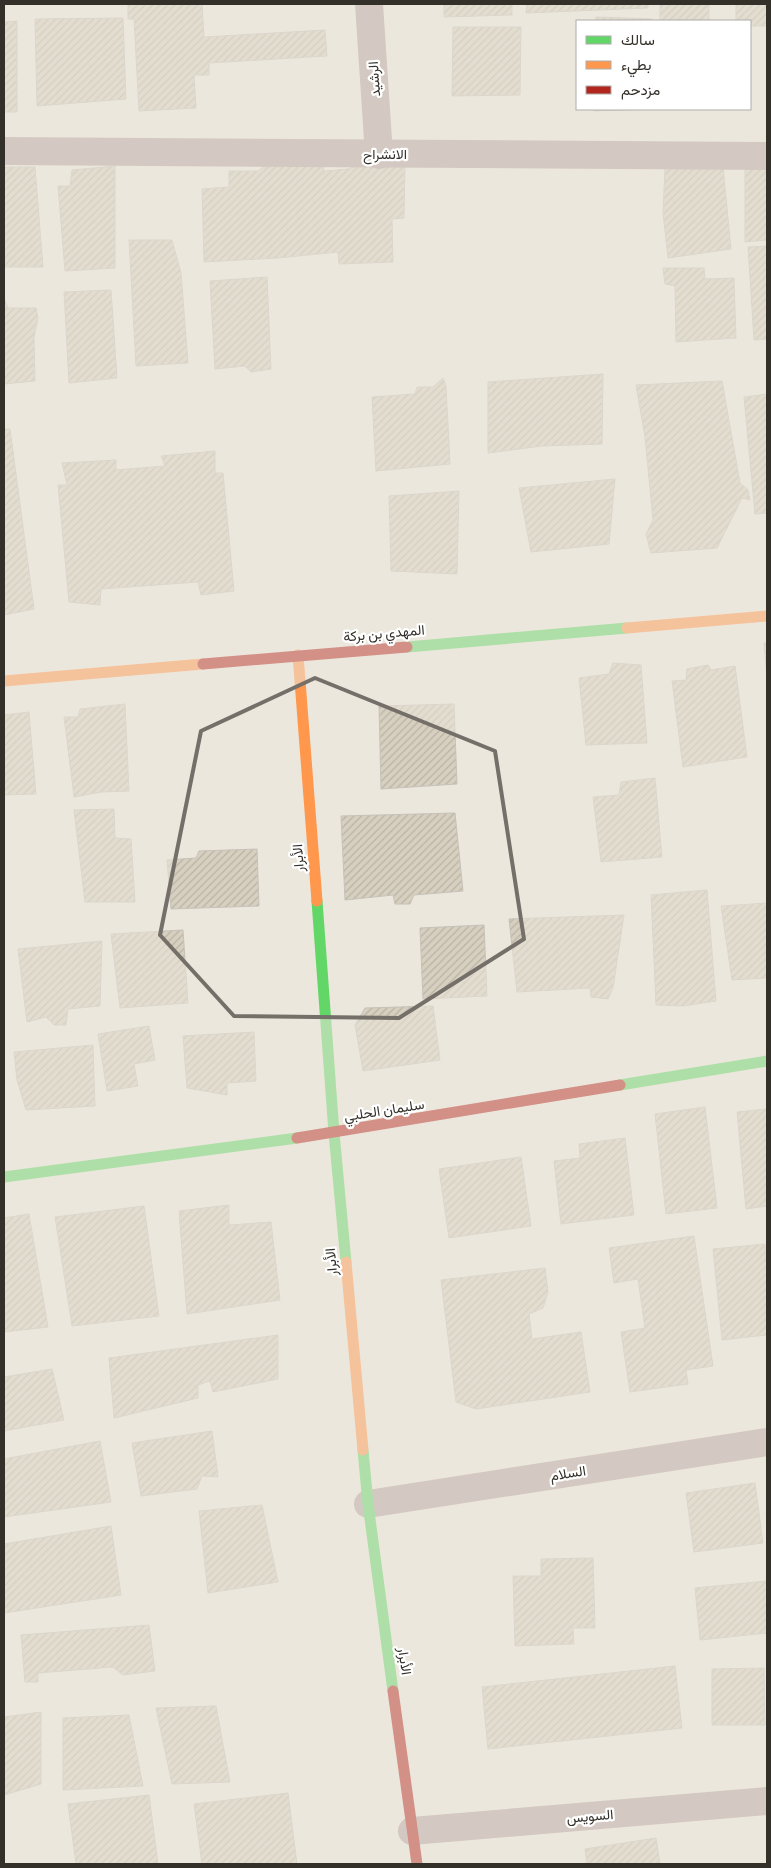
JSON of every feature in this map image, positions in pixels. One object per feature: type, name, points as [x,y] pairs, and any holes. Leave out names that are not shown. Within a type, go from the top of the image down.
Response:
[{"type":"street","name":"الرشيد","points":[[369,4],[379,154]]},
{"type":"street","name":"الانشراح","points":[[4,151],[767,156]]},
{"type":"street","name":"المهدي بن بركة","points":[[4,682],[298,655],[767,616]]},
{"type":"street","name":"الأبرار","points":[[298,655],[334,1133],[368,1504],[417,1864]]},
{"type":"street","name":"سليمان الحلبي","points":[[4,1177],[334,1133],[767,1061]]},
{"type":"street","name":"السلام","points":[[368,1504],[767,1442]]},
{"type":"street","name":"السويس","points":[[412,1831],[767,1802]]},
{"type":"highlighted area","points":[[315,678],[495,751],[524,939],[399,1018],[234,1016],[160,935],[201,731]]},
{"type":"building","points":[[128,4],[202,4],[204,37],[325,30],[327,56],[209,63],[209,75],[194,75],[196,108],[139,111],[134,19],[128,19]]},
{"type":"building","points":[[444,4],[512,4],[512,15],[444,17]]},
{"type":"building","points":[[527,4],[648,4],[648,8],[526,13]]},
{"type":"building","points":[[660,4],[709,4],[709,20],[660,20]]},
{"type":"building","points":[[736,4],[767,4],[767,26],[751,26],[751,20],[736,20]]},
{"type":"building","points":[[596,17],[652,19],[652,20],[596,20]]},
{"type":"building","points":[[123,18],[126,99],[37,106],[35,19]]},
{"type":"building","points":[[17,21],[17,112],[4,112],[4,22]]},
{"type":"building","points":[[453,27],[521,27],[520,95],[452,96]]},
{"type":"building","points":[[269,162],[323,162],[324,171],[348,169],[364,162],[405,162],[404,218],[392,219],[393,262],[339,264],[338,252],[278,258],[204,262],[202,189],[229,187],[229,171],[258,171]]},
{"type":"building","points":[[115,166],[115,268],[65,271],[58,186],[70,186],[72,170]]},
{"type":"building","points":[[745,166],[767,166],[767,240],[745,242]]},
{"type":"building","points":[[4,167],[35,167],[43,267],[4,267]]},
{"type":"building","points":[[723,167],[731,249],[668,258],[663,213],[665,168]]},
{"type":"building","points":[[129,240],[172,240],[181,273],[188,363],[136,366]]},
{"type":"building","points":[[767,246],[767,339],[754,340],[748,247]]},
{"type":"building","points":[[663,268],[704,268],[705,279],[734,278],[736,338],[676,342],[675,286],[665,284]]},
{"type":"building","points":[[267,277],[271,369],[251,372],[245,366],[215,369],[210,281]]},
{"type":"building","points":[[111,290],[117,378],[69,383],[64,292]]},
{"type":"building","points":[[4,298],[8,308],[36,308],[38,318],[34,337],[35,381],[4,384]]},
{"type":"building","points":[[603,374],[602,444],[542,446],[488,453],[488,382]]},
{"type":"building","points":[[443,378],[446,386],[450,464],[376,471],[372,397],[415,394],[417,387],[433,387]]},
{"type":"building","points":[[722,381],[740,483],[748,490],[750,500],[742,498],[717,548],[651,553],[646,534],[653,520],[645,437],[636,385]]},
{"type":"building","points":[[767,394],[767,513],[755,514],[744,397]]},
{"type":"building","points":[[4,429],[10,429],[34,609],[4,615]]},
{"type":"building","points":[[215,451],[215,473],[223,473],[234,591],[201,595],[198,582],[101,589],[100,605],[69,602],[58,485],[67,485],[62,463],[116,460],[116,470],[165,466],[161,456]]},
{"type":"building","points":[[615,479],[609,544],[531,552],[519,488]]},
{"type":"building","points":[[459,491],[457,574],[391,571],[389,496]]},
{"type":"building","points":[[764,643],[767,643],[767,678]]},
{"type":"building","points":[[613,663],[641,665],[647,743],[586,745],[579,678],[609,674]]},
{"type":"building","points":[[708,665],[711,670],[735,666],[747,757],[683,767],[672,681],[686,680],[687,669]]},
{"type":"building","points":[[125,704],[129,791],[102,792],[74,797],[64,717],[78,717],[80,709]]},
{"type":"building","points":[[454,704],[457,784],[381,789],[379,706]]},
{"type":"building","points":[[29,712],[36,794],[4,795],[4,715]]},
{"type":"building","points":[[655,778],[662,857],[601,862],[593,797],[619,795],[621,782]]},
{"type":"building","points":[[114,809],[115,838],[131,839],[135,902],[85,902],[74,810]]},
{"type":"building","points":[[455,813],[463,891],[414,895],[410,904],[395,904],[393,895],[345,900],[341,816]]},
{"type":"building","points":[[257,849],[259,906],[171,909],[167,860],[196,858],[199,851]]},
{"type":"building","points":[[707,890],[716,1001],[683,1006],[656,1005],[651,895]]},
{"type":"building","points":[[767,903],[767,978],[732,980],[721,906]]},
{"type":"building","points":[[624,915],[613,988],[608,999],[591,997],[590,988],[517,992],[509,919]]},
{"type":"building","points":[[484,925],[487,996],[423,999],[420,928]]},
{"type":"building","points":[[183,930],[188,1003],[120,1008],[111,934]]},
{"type":"building","points":[[102,941],[100,1006],[68,1009],[66,1025],[54,1025],[46,1017],[27,1022],[18,949]]},
{"type":"building","points":[[433,1006],[440,1060],[363,1071],[355,1025],[365,1008]]},
{"type":"building","points":[[149,1026],[155,1060],[134,1064],[138,1086],[107,1091],[98,1034]]},
{"type":"building","points":[[254,1032],[256,1081],[227,1083],[227,1095],[187,1088],[183,1036]]},
{"type":"building","points":[[93,1045],[95,1106],[26,1110],[17,1080],[14,1052]]},
{"type":"building","points":[[705,1107],[717,1208],[666,1214],[655,1114]]},
{"type":"building","points":[[767,1109],[767,1206],[746,1209],[737,1112]]},
{"type":"building","points":[[625,1138],[634,1215],[561,1224],[554,1161],[580,1158],[579,1144]]},
{"type":"building","points":[[521,1157],[531,1226],[449,1238],[439,1169]]},
{"type":"building","points":[[229,1205],[229,1225],[271,1222],[280,1300],[187,1314],[179,1211]]},
{"type":"building","points":[[144,1206],[159,1316],[72,1326],[55,1217]]},
{"type":"building","points":[[29,1214],[48,1327],[4,1332],[4,1218]]},
{"type":"building","points":[[694,1236],[713,1366],[686,1370],[688,1384],[630,1392],[621,1332],[645,1328],[638,1279],[614,1283],[609,1248]]},
{"type":"building","points":[[765,1244],[767,1335],[722,1340],[713,1249]]},
{"type":"building","points":[[545,1268],[548,1292],[543,1308],[529,1314],[532,1339],[581,1332],[590,1392],[476,1409],[456,1402],[441,1280]]},
{"type":"building","points":[[278,1335],[278,1379],[213,1392],[210,1381],[198,1385],[198,1398],[114,1418],[109,1358]]},
{"type":"building","points":[[52,1369],[64,1420],[4,1431],[4,1377]]},
{"type":"building","points":[[212,1431],[218,1477],[202,1476],[197,1489],[141,1496],[132,1443]]},
{"type":"building","points":[[100,1441],[111,1502],[4,1517],[4,1459]]},
{"type":"building","points":[[755,1483],[763,1543],[694,1552],[686,1493]]},
{"type":"building","points":[[262,1505],[278,1582],[208,1593],[199,1511]]},
{"type":"building","points":[[111,1526],[121,1595],[4,1613],[4,1544]]},
{"type":"building","points":[[593,1558],[595,1628],[573,1628],[574,1644],[515,1646],[513,1576],[541,1576],[541,1559]]},
{"type":"building","points":[[767,1581],[767,1633],[700,1640],[695,1588]]},
{"type":"building","points":[[149,1625],[155,1671],[123,1675],[113,1667],[38,1673],[38,1682],[25,1682],[21,1635]]},
{"type":"building","points":[[675,1666],[682,1728],[488,1749],[482,1687]]},
{"type":"building","points":[[764,1668],[765,1725],[712,1725],[712,1669]]},
{"type":"building","points":[[216,1706],[230,1782],[172,1784],[156,1708]]},
{"type":"building","points":[[41,1712],[41,1784],[4,1795],[4,1717]]},
{"type":"building","points":[[129,1715],[143,1786],[63,1790],[63,1718]]},
{"type":"building","points":[[288,1793],[297,1864],[202,1864],[194,1804]]},
{"type":"building","points":[[149,1795],[158,1864],[76,1864],[68,1804]]},
{"type":"building","points":[[656,1838],[660,1864],[587,1864],[585,1849]]},
{"type":"traffic: fast","points":[[407,647],[627,628]]},
{"type":"traffic: fast","points":[[317,901],[334,1133],[346,1262]]},
{"type":"traffic: fast","points":[[620,1085],[767,1061]]},
{"type":"traffic: fast","points":[[4,1177],[297,1138]]},
{"type":"traffic: fast","points":[[363,1450],[368,1504],[393,1691]]},
{"type":"traffic: slow","points":[[627,628],[767,616]]},
{"type":"traffic: slow","points":[[298,655],[317,901]]},
{"type":"traffic: slow","points":[[4,681],[203,664]]},
{"type":"traffic: slow","points":[[346,1262],[363,1450]]},
{"type":"traffic: jam","points":[[203,664],[407,647]]},
{"type":"traffic: jam","points":[[297,1138],[620,1085]]},
{"type":"traffic: jam","points":[[393,1691],[417,1864]]}]
